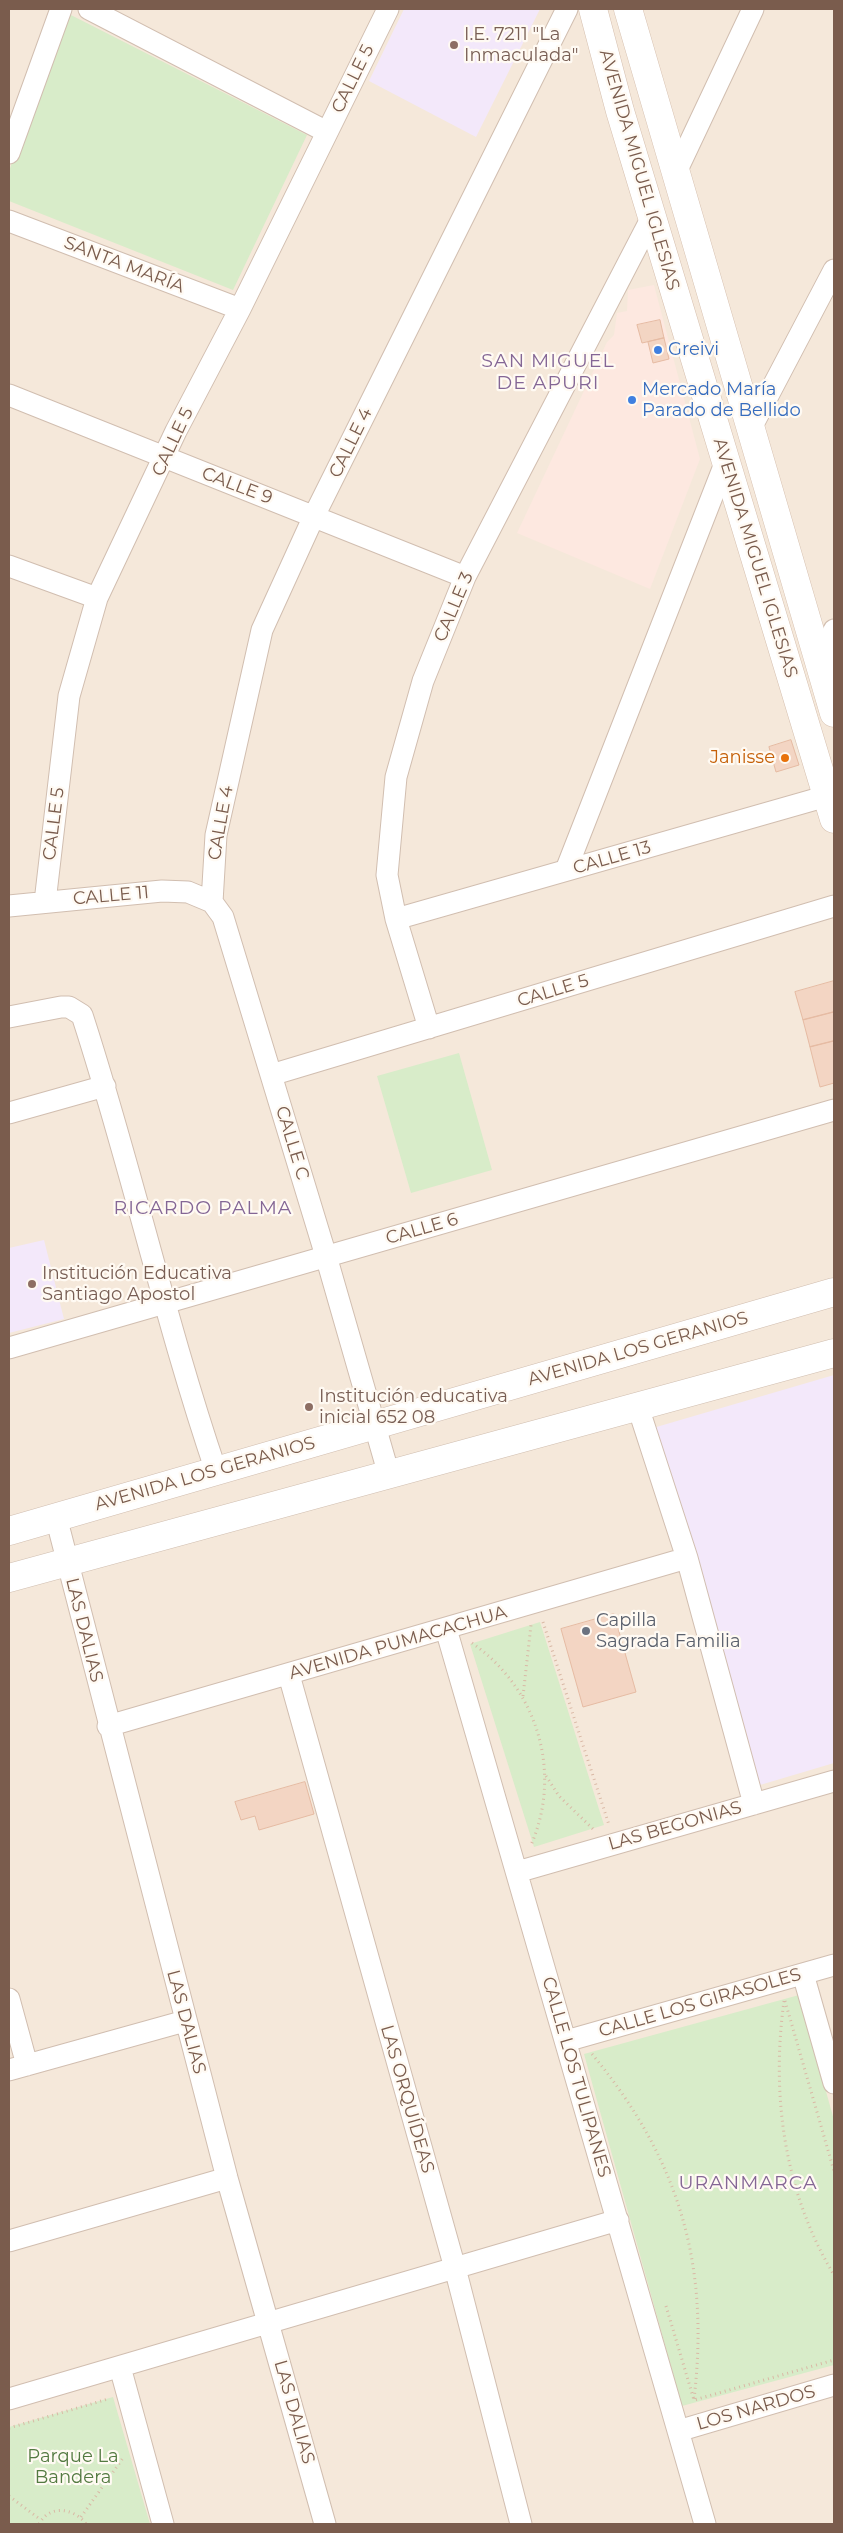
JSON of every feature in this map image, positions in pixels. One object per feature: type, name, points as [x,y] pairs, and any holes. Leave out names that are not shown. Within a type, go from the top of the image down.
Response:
[{"type":"street","points":[[9,153],[61,9]]},
{"type":"street","points":[[89,9],[327,132]]},
{"type":"street","name":"CALLE 5","points":[[45,902],[69,696],[98,598],[176,431],[240,309],[388,9]]},
{"type":"street","name":"CALLE 4","points":[[212,902],[216,835],[262,630],[314,516],[567,9]]},
{"type":"street","name":"AVENIDA MIGUEL IGLESIAS","points":[[593,9],[620,111],[831,808]]},
{"type":"street","name":"AVENIDA MIGUEL IGLESIAS","points":[[628,9],[834,713]]},
{"type":"street","points":[[676,172],[753,9]]},
{"type":"street","name":"CALLE 3","points":[[430,1028],[396,919],[387,875],[396,777],[422,681],[465,577],[652,217]]},
{"type":"street","name":"SANTA MARÍA","points":[[9,221],[240,309]]},
{"type":"street","points":[[751,428],[834,270]]},
{"type":"street","name":"CALLE 9","points":[[9,395],[465,577]]},
{"type":"street","points":[[566,870],[726,461]]},
{"type":"street","points":[[9,566],[98,598]]},
{"type":"street","points":[[821,670],[834,630]]},
{"type":"street","name":"CALLE 13","points":[[396,919],[566,870],[831,808]]},
{"type":"street","name":"CALLE 11","points":[[9,906],[162,891],[188,892],[212,902]]},
{"type":"street","name":"CALLE C","points":[[212,902],[224,917],[326,1256],[388,1475]]},
{"type":"street","name":"CALLE 5","points":[[271,1076],[834,906]]},
{"type":"street","points":[[9,1017],[61,1007],[77,1010],[82,1015],[105,1086],[165,1302],[216,1471]]},
{"type":"street","points":[[9,1113],[105,1086]]},
{"type":"street","name":"CALLE 6","points":[[9,1348],[834,1110]]},
{"type":"street","name":"AVENIDA LOS GERANIOS","points":[[9,1531],[834,1292]]},
{"type":"street","points":[[9,1578],[834,1353]]},
{"type":"street","points":[[638,1406],[687,1558],[754,1804]]},
{"type":"street","name":"LAS DALIAS","points":[[56,1517],[108,1726],[227,2178],[325,2524]]},
{"type":"street","name":"AVENIDA PUMACACHUA","points":[[108,1726],[687,1558]]},
{"type":"street","name":"CALLE LOS TULIPANES","points":[[446,1629],[706,2524]]},
{"type":"street","name":"LAS ORQUÍDEAS","points":[[289,1675],[455,2268],[522,2524]]},
{"type":"street","name":"LAS BEGONIAS","points":[[516,1872],[834,1781]]},
{"type":"street","name":"CALLE LOS GIRASOLES","points":[[566,2041],[834,1965]]},
{"type":"street","points":[[804,1974],[834,2083]]},
{"type":"street","points":[[9,1999],[18,2067],[186,2020]]},
{"type":"street","points":[[9,2241],[227,2178]]},
{"type":"street","points":[[9,2399],[618,2220]]},
{"type":"street","points":[[120,2367],[163,2524]]},
{"type":"street","name":"LOS NARDOS","points":[[678,2431],[834,2385]]},
{"type":"path","points":[[523,1696],[527,1650],[537,1602]]},
{"type":"path","points":[[537,1602],[615,1844]]},
{"type":"path","points":[[446,1629],[476,1646],[498,1664],[523,1696],[540,1735],[546,1775],[541,1816],[527,1854],[516,1872]]},
{"type":"path","points":[[546,1775],[576,1814],[594,1830],[615,1844]]},
{"type":"path","points":[[804,1974],[784,1999],[780,2030],[779,2092],[787,2153],[804,2213],[834,2275]]},
{"type":"path","points":[[774,2002],[784,1999]]},
{"type":"path","points":[[784,1999],[834,2170]]},
{"type":"path","points":[[566,2041],[592,2054],[622,2092],[648,2133],[672,2184],[684,2222],[698,2293],[698,2356],[694,2400],[678,2431]]},
{"type":"path","points":[[592,2054],[602,2052]]},
{"type":"path","points":[[592,2054],[598,2073]]},
{"type":"path","points":[[664,2297],[694,2400]]},
{"type":"path","points":[[694,2400],[834,2360]]},
{"type":"path","points":[[9,2428],[112,2398]]},
{"type":"path","points":[[81,2517],[127,2452]]},
{"type":"path","points":[[9,2496],[40,2522],[56,2511],[72,2511],[81,2517],[86,2524]]},
{"type":"shaded area","points":[[9,9],[834,9],[834,2524],[9,2524]]},
{"type":"shaded area","name":"I.E. 7211 \"La Inmaculada\"","points":[[404,9],[540,9],[476,137],[369,81]]},
{"type":"shaded area","name":"Mercado María Parado de Bellido","points":[[654,285],[700,459],[650,589],[517,533],[607,342],[614,335],[617,313],[627,311],[628,290]]},
{"type":"shaded area","name":"Institución Educativa Santiago Apostol","points":[[44,1240],[64,1319],[9,1333],[9,1248]]},
{"type":"shaded area","points":[[834,1375],[834,1763],[760,1785],[653,1428]]},
{"type":"green space","points":[[67,13],[307,135],[233,290],[9,201],[9,171]]},
{"type":"green space","points":[[459,1053],[492,1170],[411,1193],[377,1076]]},
{"type":"green space","points":[[540,1622],[604,1825],[534,1847],[470,1644]]},
{"type":"green space","points":[[799,1995],[834,2120],[834,2365],[682,2406],[584,2054]]},
{"type":"green space","name":"Parque La Bandera","points":[[113,2397],[150,2524],[9,2524],[9,2427]]},
{"type":"building","points":[[660,320],[664,338],[642,343],[637,325]]},
{"type":"building","name":"Greivi","points":[[664,338],[669,359],[653,363],[648,342]]},
{"type":"building","points":[[791,740],[799,765],[776,772],[769,747]]},
{"type":"building","points":[[834,981],[834,1012],[803,1020],[795,992]]},
{"type":"building","points":[[834,1012],[834,1041],[810,1047],[803,1020]]},
{"type":"building","points":[[834,1041],[834,1083],[820,1087],[810,1047]]},
{"type":"building","points":[[614,1614],[636,1692],[583,1707],[561,1629]]},
{"type":"building","points":[[305,1782],[314,1814],[259,1830],[255,1816],[241,1820],[235,1802]]},
{"type":"place","name":"I.E. 7211 \"La Inmaculada\"","points":[[454,45]]},
{"type":"place","name":"Greivi","points":[[658,350]]},
{"type":"place","name":"Mercado María Parado de Bellido","points":[[632,400]]},
{"type":"place","name":"Janisse","points":[[785,758]]},
{"type":"place","name":"Institución Educativa Santiago Apostol","points":[[32,1284]]},
{"type":"place","name":"Institución educativa inicial 652 08","points":[[309,1407]]},
{"type":"place","name":"Capilla Sagrada Familia","points":[[586,1631]]},
{"type":"district","name":"SAN MIGUEL DE APURI","points":[[548,372]]},
{"type":"district","name":"RICARDO PALMA","points":[[203,1208]]},
{"type":"district","name":"URANMARCA","points":[[748,2183]]}]
